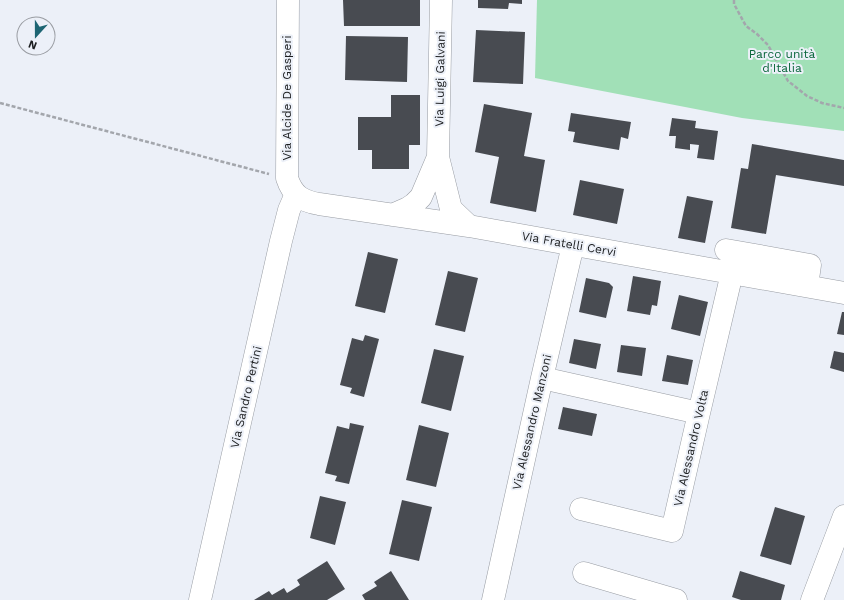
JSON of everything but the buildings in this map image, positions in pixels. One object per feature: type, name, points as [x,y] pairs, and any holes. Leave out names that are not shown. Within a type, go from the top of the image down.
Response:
[{"type":"street","name":"Via Alcide De Gasperi","points":[[288,0],[292,186]]},
{"type":"street","name":"Via Luigi Galvani","points":[[441,0],[438,157],[451,209],[469,226]]},
{"type":"street","name":"Via Luigi Galvani","points":[[392,215],[408,208],[421,197],[438,157]]},
{"type":"street","name":"Via Fratelli Cervi","points":[[292,186],[304,200],[312,202],[469,226],[844,293]]},
{"type":"street","name":"Via Sandro Pertini","points":[[200,600],[289,210],[292,186]]},
{"type":"street","name":"Via Alessandro Manzoni","points":[[493,600],[573,245]]},
{"type":"street","name":"Via Alessandro Volta","points":[[581,509],[672,531],[699,413],[727,272],[726,246],[810,265],[807,286]]},
{"type":"street","points":[[542,378],[699,413]]},
{"type":"street","points":[[812,600],[840,538],[844,516]]},
{"type":"street","points":[[584,573],[676,600]]},
{"type":"path","points":[[734,0],[734,4],[746,26],[758,34],[768,45],[788,81],[807,96],[822,103],[844,108]]},
{"type":"path","points":[[0,103],[292,186]]},
{"type":"green space","name":"Parco unità d'Italia","points":[[537,0],[844,0],[844,131],[742,118],[535,78]]}]
